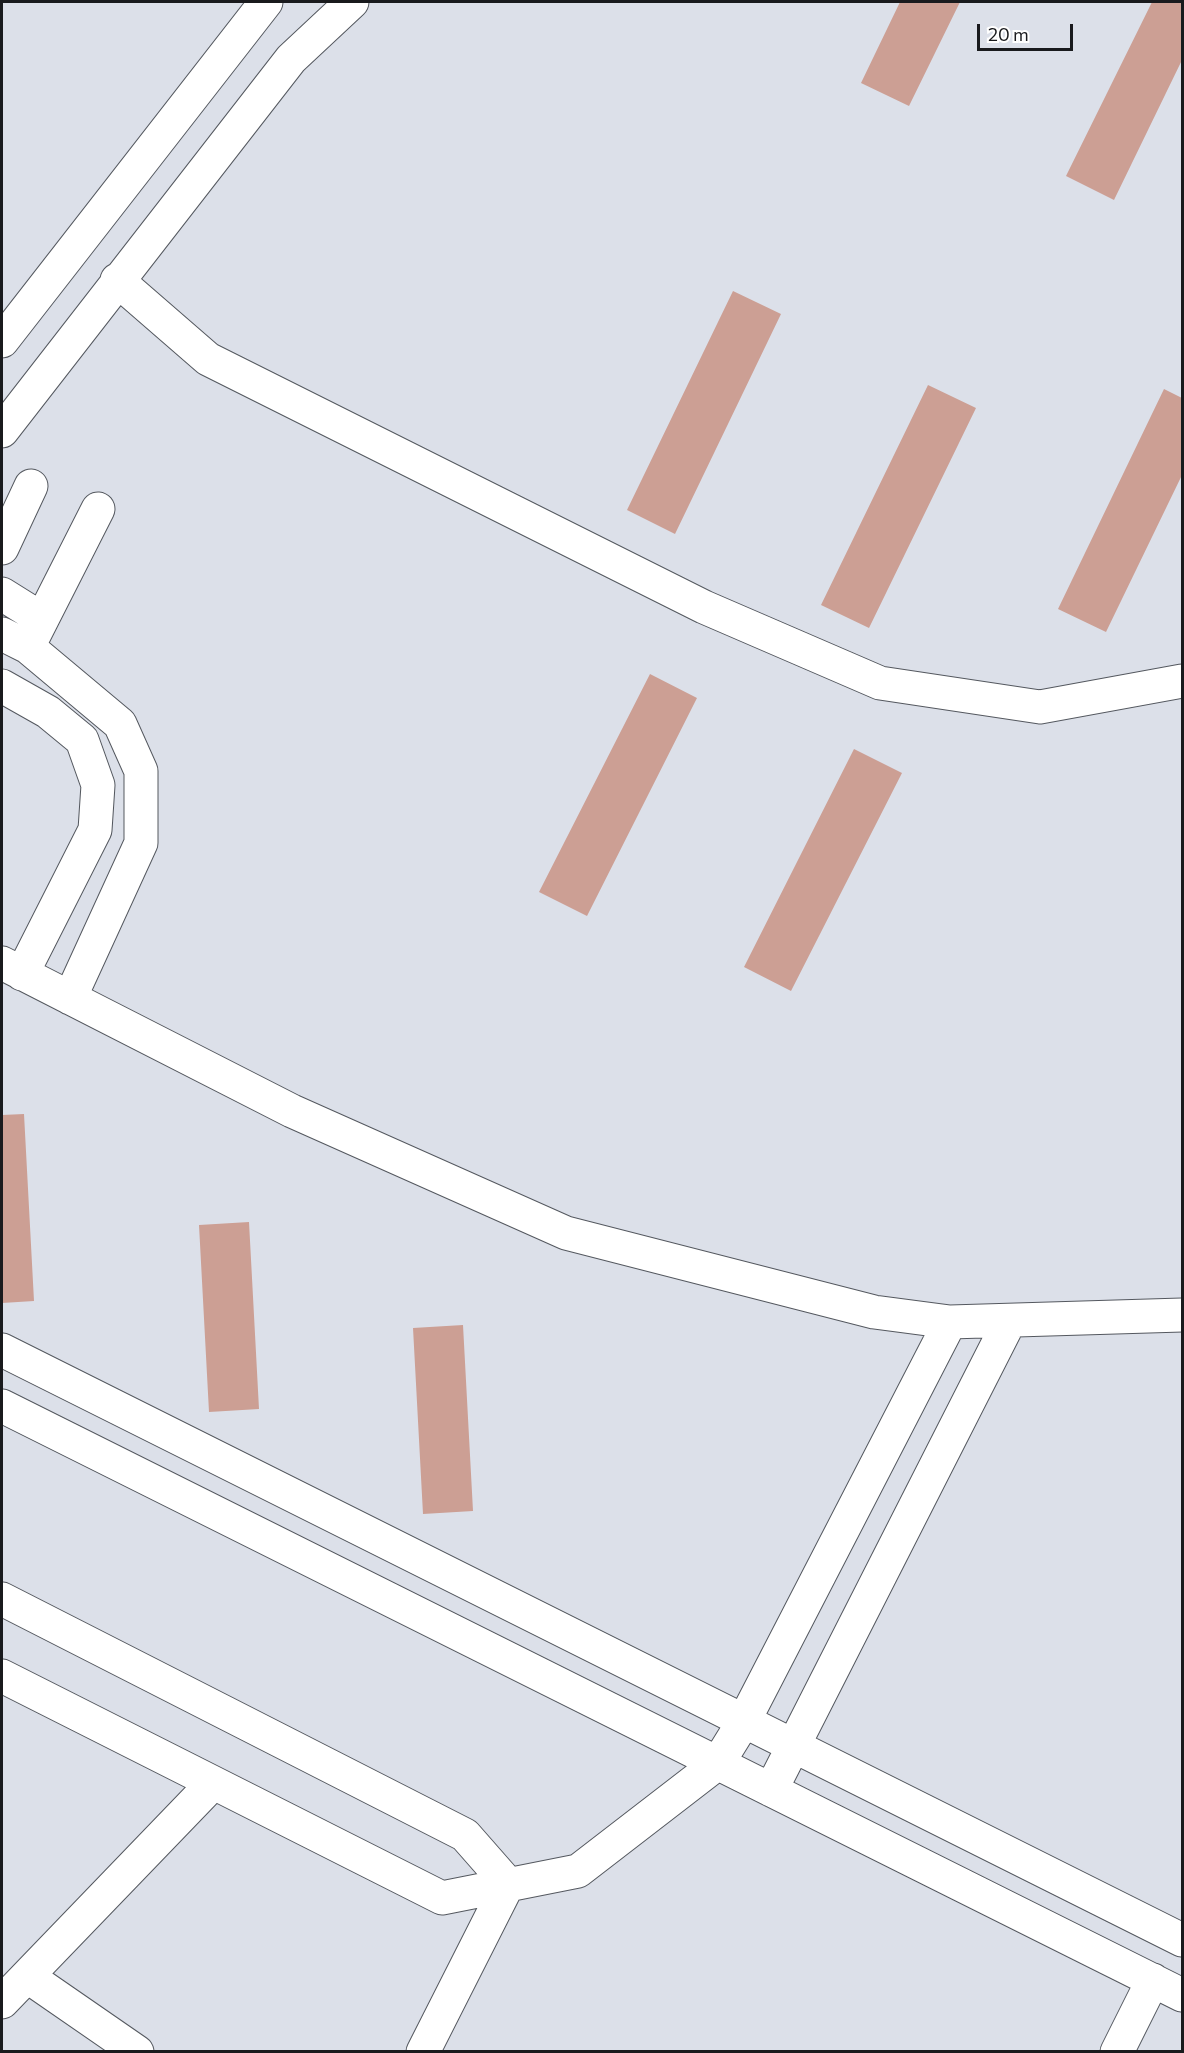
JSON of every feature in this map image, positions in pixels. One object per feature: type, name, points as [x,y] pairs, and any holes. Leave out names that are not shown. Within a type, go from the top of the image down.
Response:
[{"type":"street","points":[[2,341],[266,2]]},
{"type":"street","points":[[2,430],[291,59],[352,2]]},
{"type":"street","points":[[117,280],[208,359],[704,607],[880,683],[1040,706],[1182,681]]},
{"type":"street","points":[[2,548],[31,486]]},
{"type":"street","points":[[24,633],[98,509]]},
{"type":"street","points":[[2,594],[24,633],[120,724],[141,771],[141,843],[70,998]]},
{"type":"street","points":[[2,686],[48,712],[82,740],[98,785],[95,830],[12,969],[292,1111],[566,1233],[874,1312],[950,1322],[1182,1315]]},
{"type":"street","points":[[2,1676],[442,1898],[578,1871],[718,1763],[744,1720],[950,1322]]},
{"type":"street","points":[[771,1790],[1009,1322]]},
{"type":"street","points":[[2,1350],[1182,1940]]},
{"type":"street","points":[[2,1406],[1182,1995]]},
{"type":"street","points":[[2,1599],[465,1835],[508,1884]]},
{"type":"street","points":[[2,2002],[213,1783]]},
{"type":"street","points":[[423,2052],[508,1884]]},
{"type":"street","points":[[27,1976],[137,2052]]},
{"type":"street","points":[[1117,2052],[1153,1980]]},
{"type":"building","points":[[900,2],[960,2],[909,106],[861,83]]},
{"type":"building","points":[[1152,2],[1182,2],[1182,60],[1114,200],[1066,176]]},
{"type":"building","points":[[733,291],[781,314],[675,534],[627,510]]},
{"type":"building","points":[[928,385],[976,408],[869,628],[821,605]]},
{"type":"building","points":[[1164,389],[1182,398],[1182,475],[1106,632],[1058,609]]},
{"type":"building","points":[[650,674],[697,698],[587,916],[539,892]]},
{"type":"building","points":[[854,749],[902,773],[791,991],[744,967]]},
{"type":"building","points":[[24,1114],[34,1301],[2,1303],[2,1115]]},
{"type":"building","points":[[249,1222],[259,1409],[209,1412],[199,1225]]},
{"type":"building","points":[[463,1325],[473,1511],[423,1514],[413,1328]]}]
